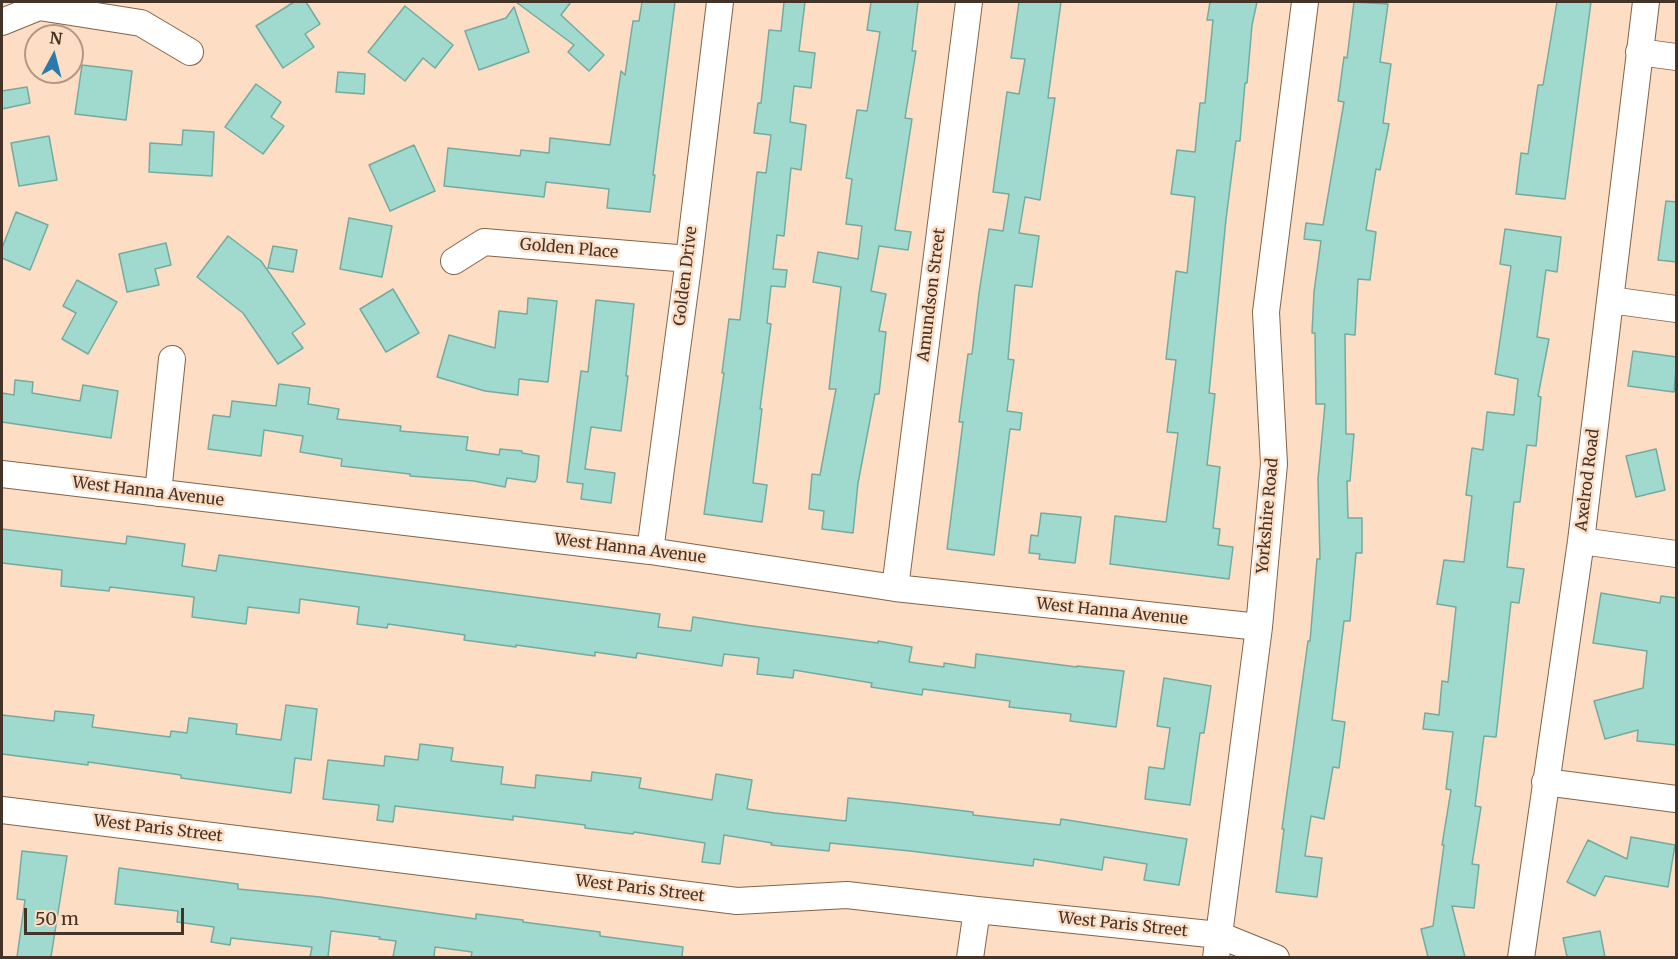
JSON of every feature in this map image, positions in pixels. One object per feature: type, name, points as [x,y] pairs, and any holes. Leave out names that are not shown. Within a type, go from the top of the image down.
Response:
[{"type":"street","name":"Golden Drive","points":[[650,550],[689,259],[720,2]]},
{"type":"street","name":"Amundson Street","points":[[895,588],[969,2]]},
{"type":"street","name":"Yorkshire Road","points":[[1217,946],[1258,627],[1274,464],[1266,312],[1305,2]]},
{"type":"street","name":"Axelrod Road","points":[[1521,957],[1581,541],[1646,2]]},
{"type":"street","points":[[2,22],[39,7],[50,8],[141,23],[190,52]]},
{"type":"street","points":[[1639,52],[1677,57]]},
{"type":"street","name":"Golden Place","points":[[454,261],[484,242],[689,259]]},
{"type":"street","points":[[1610,300],[1677,309]]},
{"type":"street","points":[[158,493],[172,359]]},
{"type":"street","name":"West Hanna Avenue","points":[[2,474],[650,550],[895,588],[1258,627]]},
{"type":"street","points":[[1581,541],[1677,554]]},
{"type":"street","points":[[1545,782],[1677,799]]},
{"type":"street","name":"West Paris Street","points":[[2,810],[737,901],[847,895],[977,910],[1276,957]]},
{"type":"street","points":[[970,957],[977,910]]},
{"type":"building","points":[[294,2],[306,2],[320,24],[305,34],[314,47],[283,68],[256,26]]},
{"type":"building","points":[[516,2],[571,2],[561,15],[604,55],[589,71],[568,52],[574,45]]},
{"type":"building","points":[[642,2],[675,2],[650,212],[607,208],[609,189],[546,182],[544,197],[444,186],[448,148],[520,156],[521,150],[549,153],[550,138],[610,145],[621,71],[625,75],[633,21],[639,21]]},
{"type":"building","points":[[784,2],[805,2],[799,51],[815,53],[811,88],[794,86],[790,122],[806,125],[801,170],[791,168],[784,236],[777,235],[773,269],[787,270],[785,287],[771,286],[767,323],[771,324],[753,483],[767,485],[762,522],[704,514],[724,373],[722,373],[729,319],[740,320],[757,172],[766,173],[771,135],[754,133],[758,103],[761,103],[769,30],[781,31]]},
{"type":"building","points":[[871,2],[918,2],[912,51],[916,51],[905,118],[912,119],[895,230],[911,232],[908,250],[879,246],[871,291],[886,294],[879,331],[886,332],[879,394],[875,394],[858,483],[853,533],[822,529],[824,511],[809,509],[812,474],[820,475],[836,389],[829,389],[841,287],[813,282],[818,252],[858,259],[862,226],[846,224],[852,179],[846,178],[857,110],[867,111],[880,32],[867,30]]},
{"type":"building","points":[[1019,2],[1061,2],[1048,98],[1055,98],[1040,200],[1025,197],[1019,233],[1039,236],[1032,287],[1015,285],[1008,359],[1014,360],[1007,411],[1022,413],[1020,430],[1010,429],[994,555],[947,549],[963,422],[959,422],[968,354],[972,354],[989,229],[1003,231],[1009,194],[993,192],[1007,92],[1019,94],[1025,59],[1011,58]]},
{"type":"building","points":[[1210,2],[1257,2],[1252,25],[1240,141],[1236,141],[1226,219],[1209,393],[1215,394],[1207,465],[1220,467],[1213,528],[1220,529],[1218,545],[1233,547],[1229,579],[1110,564],[1115,516],[1166,522],[1178,433],[1167,432],[1176,360],[1166,359],[1176,271],[1187,273],[1195,197],[1171,194],[1177,150],[1195,152],[1200,103],[1205,103],[1213,20],[1207,20]]},
{"type":"building","points":[[1354,2],[1388,4],[1380,62],[1391,64],[1383,123],[1389,124],[1380,170],[1376,169],[1366,230],[1376,232],[1370,280],[1358,279],[1355,335],[1345,334],[1346,434],[1354,434],[1350,481],[1347,481],[1348,518],[1362,518],[1362,553],[1356,553],[1350,621],[1344,621],[1332,720],[1345,722],[1339,768],[1333,767],[1324,819],[1311,816],[1305,856],[1322,858],[1317,897],[1276,892],[1284,829],[1282,829],[1308,641],[1310,641],[1317,559],[1320,559],[1318,479],[1325,404],[1316,404],[1315,333],[1312,333],[1314,292],[1321,241],[1304,239],[1306,223],[1323,225],[1344,102],[1338,101],[1344,57],[1347,58]]},
{"type":"building","points":[[1557,2],[1591,2],[1565,199],[1516,194],[1521,153],[1528,154],[1538,85],[1543,85]]},
{"type":"building","points":[[405,6],[453,45],[435,68],[423,58],[405,81],[368,52]]},
{"type":"building","points":[[514,7],[529,52],[479,70],[465,31],[506,18]]},
{"type":"building","points":[[84,65],[132,71],[126,120],[75,114],[79,84],[84,84]]},
{"type":"building","points":[[338,72],[365,74],[364,94],[336,92]]},
{"type":"building","points":[[256,84],[281,102],[271,117],[284,126],[263,154],[225,127]]},
{"type":"building","points":[[27,87],[30,103],[2,109],[2,91]]},
{"type":"building","points":[[183,130],[214,132],[212,176],[149,172],[150,143],[182,145]]},
{"type":"building","points":[[49,136],[57,180],[19,186],[11,143]]},
{"type":"building","points":[[414,145],[435,191],[390,211],[369,165]]},
{"type":"building","points":[[1666,201],[1677,202],[1677,262],[1658,260]]},
{"type":"building","points":[[16,212],[48,225],[30,270],[2,258],[2,248]]},
{"type":"building","points":[[349,218],[392,226],[382,277],[340,269]]},
{"type":"building","points":[[1505,229],[1561,237],[1557,272],[1546,270],[1537,337],[1549,339],[1538,396],[1541,397],[1536,446],[1527,445],[1520,502],[1514,502],[1507,567],[1524,569],[1519,603],[1511,602],[1496,737],[1484,736],[1475,806],[1481,807],[1472,864],[1479,865],[1474,908],[1452,906],[1465,957],[1428,957],[1421,929],[1433,926],[1451,790],[1446,789],[1453,732],[1423,729],[1425,713],[1439,715],[1442,681],[1448,682],[1456,607],[1437,604],[1444,560],[1464,562],[1472,496],[1466,495],[1472,448],[1483,450],[1487,412],[1514,415],[1518,379],[1495,374],[1511,266],[1500,264]]},
{"type":"building","points":[[228,236],[261,261],[305,324],[292,333],[303,348],[278,364],[243,313],[197,277]]},
{"type":"building","points":[[166,243],[171,265],[155,269],[159,285],[127,292],[119,254]]},
{"type":"building","points":[[273,246],[297,250],[293,272],[268,268]]},
{"type":"building","points":[[77,280],[117,302],[88,354],[62,339],[76,313],[63,306]]},
{"type":"building","points":[[393,289],[419,333],[386,352],[360,309]]},
{"type":"building","points":[[528,298],[557,301],[548,382],[519,379],[518,395],[485,391],[437,377],[449,335],[495,348],[499,311],[527,314]]},
{"type":"building","points":[[596,300],[634,304],[621,431],[591,427],[585,469],[615,473],[611,503],[581,499],[583,484],[567,482],[581,371],[588,372]]},
{"type":"building","points":[[1633,351],[1677,357],[1674,392],[1628,386]]},
{"type":"building","points":[[15,380],[33,382],[32,393],[80,401],[83,385],[118,391],[111,438],[2,422],[2,393],[14,395]]},
{"type":"building","points":[[279,384],[310,388],[308,404],[339,409],[337,419],[401,426],[400,431],[468,437],[466,450],[499,455],[500,449],[522,451],[522,453],[539,456],[537,478],[535,482],[507,478],[505,487],[474,481],[410,476],[410,474],[341,466],[342,459],[300,452],[303,436],[264,430],[261,456],[208,449],[213,415],[230,417],[232,401],[276,406]]},
{"type":"building","points":[[1656,449],[1665,490],[1636,497],[1626,456]]},
{"type":"building","points":[[1041,513],[1081,517],[1075,563],[1039,559],[1040,554],[1029,553],[1031,535],[1038,536]]},
{"type":"building","points":[[2,529],[126,544],[127,536],[185,544],[182,566],[216,571],[219,555],[660,614],[658,627],[691,631],[693,617],[878,643],[878,641],[912,647],[909,662],[944,667],[944,663],[975,668],[976,654],[1124,671],[1116,727],[1070,721],[1071,714],[1009,707],[1010,701],[923,689],[922,695],[871,687],[872,683],[794,670],[793,678],[757,674],[759,658],[724,654],[722,666],[637,653],[636,658],[595,652],[595,656],[464,640],[465,635],[388,624],[387,628],[357,624],[359,607],[300,599],[299,613],[248,607],[246,624],[192,617],[194,597],[110,587],[109,591],[61,586],[62,570],[2,563]]},
{"type":"building","points":[[1601,593],[1660,603],[1661,596],[1677,598],[1677,745],[1637,741],[1638,730],[1605,739],[1594,701],[1643,688],[1647,651],[1593,643]]},
{"type":"building","points":[[1164,678],[1211,686],[1204,733],[1200,733],[1190,805],[1145,799],[1149,767],[1164,769],[1170,728],[1157,726]]},
{"type":"building","points":[[286,705],[317,709],[311,760],[295,758],[291,793],[88,762],[88,765],[2,754],[2,715],[54,721],[55,711],[94,715],[92,727],[170,737],[171,731],[187,733],[189,718],[237,724],[236,734],[281,740]]},
{"type":"building","points":[[420,744],[453,748],[451,761],[503,767],[501,784],[535,788],[536,775],[591,781],[592,772],[641,778],[639,788],[712,800],[716,774],[752,780],[747,809],[775,813],[846,821],[848,798],[973,812],[973,815],[1060,825],[1061,819],[1187,839],[1179,885],[1144,880],[1147,864],[1104,857],[1102,870],[1034,859],[1033,866],[830,843],[829,851],[771,845],[772,843],[724,835],[720,864],[702,862],[705,843],[634,832],[633,834],[585,828],[585,825],[513,816],[513,820],[395,806],[393,822],[377,820],[379,805],[323,799],[328,760],[384,766],[385,756],[418,760]]},
{"type":"building","points":[[1631,837],[1675,845],[1668,887],[1605,876],[1595,896],[1567,882],[1588,840],[1627,859]]},
{"type":"building","points":[[22,851],[67,856],[51,957],[17,957],[25,900],[17,899]]},
{"type":"building","points":[[119,868],[238,884],[238,889],[320,897],[476,919],[476,914],[600,932],[600,936],[683,947],[682,957],[471,957],[472,952],[435,947],[434,957],[393,957],[396,941],[331,931],[328,957],[310,957],[312,947],[231,938],[230,945],[211,942],[214,927],[177,922],[178,911],[115,904]]},
{"type":"building","points":[[1600,931],[1605,957],[1567,957],[1563,938]]}]
